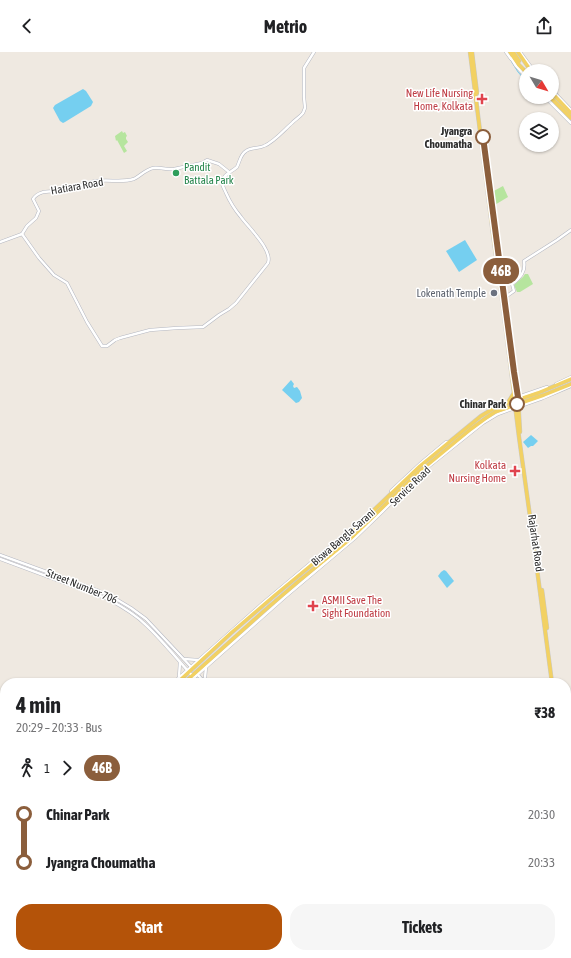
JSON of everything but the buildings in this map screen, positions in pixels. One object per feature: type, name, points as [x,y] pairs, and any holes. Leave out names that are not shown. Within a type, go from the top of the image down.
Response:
[{"type":"main road","points":[[471,52],[517,402]]},
{"type":"main road","points":[[471,52],[492,234],[514,393],[517,402]]},
{"type":"main road","points":[[510,52],[520,64]]},
{"type":"main road","points":[[516,53],[524,64]]},
{"type":"main road","points":[[559,100],[571,111]]},
{"type":"main road","points":[[557,104],[571,118]]},
{"type":"main road","name":"Biswa Bangla Sarani","points":[[193,677],[264,611],[349,540],[419,472],[471,429],[493,414],[571,378]]},
{"type":"main road","name":"Biswa Bangla Sarani","points":[[182,678],[274,596],[350,533],[382,509],[410,474],[481,416],[502,405],[544,395],[571,385]]},
{"type":"main road","points":[[509,401],[514,393]]},
{"type":"main road","name":"Rajarhat Road","points":[[517,402],[546,622],[552,678]]},
{"type":"street","points":[[22,234],[39,258],[54,275],[67,283],[87,322],[103,346],[107,346],[120,338],[150,330],[203,327],[236,304],[270,260],[266,249],[234,207],[222,186],[223,180],[229,172],[237,166],[240,158],[247,150],[267,144],[303,113],[305,108],[304,68],[314,52]]},
{"type":"street","points":[[506,52],[519,69]]},
{"type":"street","points":[[511,58],[517,62]]},
{"type":"street","points":[[559,98],[571,111]]},
{"type":"street","points":[[552,104],[571,123]]},
{"type":"street","name":"Hatiara Road","points":[[0,242],[22,234],[27,226],[36,218],[39,211],[33,199],[42,192],[59,191],[94,181],[124,181],[134,179],[153,168],[170,170],[202,163],[207,160],[219,164],[229,172]]},
{"type":"street","points":[[504,298],[514,291],[512,284],[521,277],[525,264],[524,261],[571,230]]},
{"type":"street","points":[[502,405],[503,403],[509,401],[517,402]]},
{"type":"street","name":"Service Road","points":[[197,674],[354,538],[382,509]]},
{"type":"street","points":[[192,668],[198,660],[286,583],[344,535],[350,533]]},
{"type":"street","name":"Street Number 706","points":[[0,555],[99,591],[131,608],[146,619],[201,678]]},
{"type":"street","name":"Street Number 706","points":[[0,559],[96,594],[121,606],[146,625],[193,677]]},
{"type":"street","points":[[184,659],[198,660]]},
{"type":"street","points":[[179,678],[180,662]]},
{"type":"street","points":[[205,678],[206,667]]},
{"type":"street","points":[[179,678],[188,671]]},
{"type":"green space","points":[[122,131],[123,133],[125,132],[128,142],[124,146],[127,151],[124,153],[117,140],[116,141],[115,136]]},
{"type":"green space","points":[[503,186],[508,197],[492,206],[490,193]]},
{"type":"green space","points":[[525,274],[528,274],[533,284],[520,292],[517,292],[514,285]]},
{"type":"water","points":[[83,89],[93,102],[91,106],[63,123],[60,121],[53,108],[55,105]]},
{"type":"water","points":[[465,240],[477,260],[459,272],[446,251]]},
{"type":"water","points":[[291,380],[294,384],[294,388],[297,387],[300,391],[302,398],[296,403],[282,390]]},
{"type":"water","points":[[531,435],[538,441],[533,446],[528,448],[523,442]]},
{"type":"water","points":[[444,570],[454,581],[447,588],[438,576]]},
{"type":"waterway","points":[[510,59],[519,73]]},
{"type":"bus line","name":"46B","points":[[483,137],[519,404],[517,404]]},
{"type":"place","name":"New Life Nursing Home, Kolkata","points":[[482,99]]},
{"type":"place","name":"Jyangra Choumatha","points":[[483,137]]},
{"type":"place","name":"Pandit Battala Park","points":[[176,173]]},
{"type":"place","name":"Lokenath Temple","points":[[494,293]]},
{"type":"place","name":"Chinar Park","points":[[517,404]]},
{"type":"place","name":"Kolkata Nursing Home","points":[[515,471]]},
{"type":"place","name":"ASMII Save The Sight Foundation","points":[[313,606]]}]
